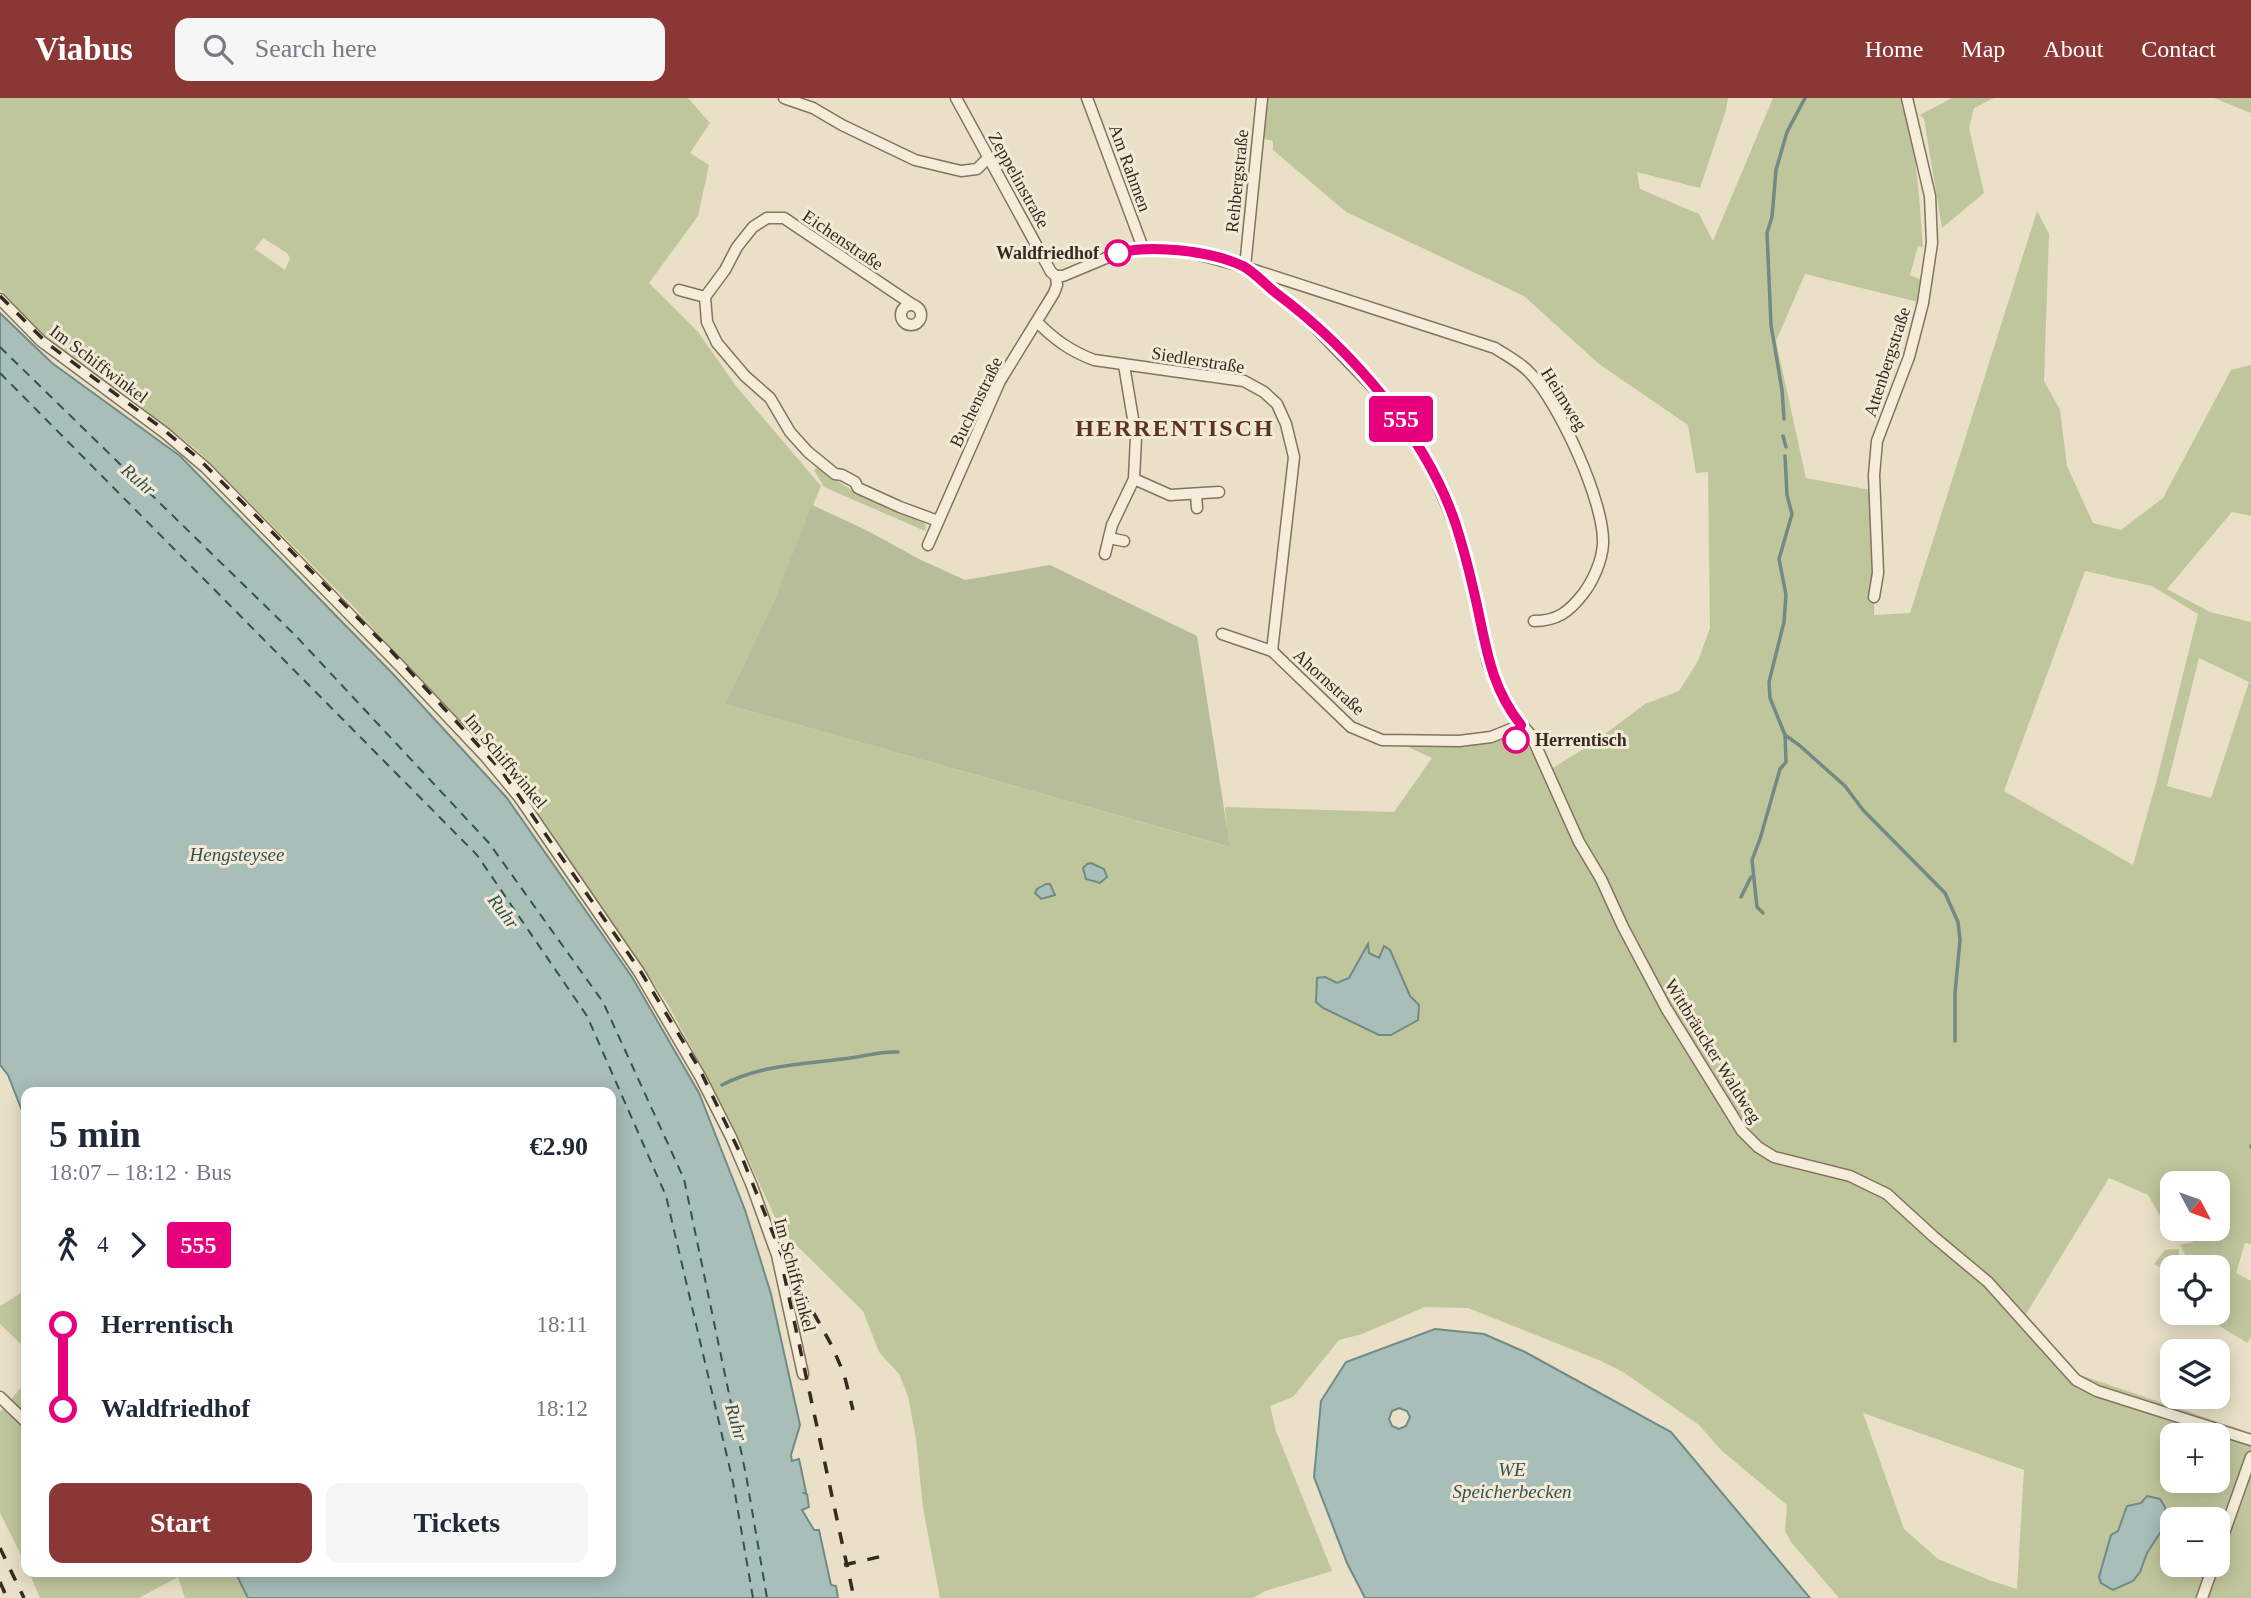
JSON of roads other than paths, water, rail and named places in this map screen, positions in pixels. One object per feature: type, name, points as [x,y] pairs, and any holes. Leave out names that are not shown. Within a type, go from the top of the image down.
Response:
[{"type":"street","points":[[784,98],[813,108],[915,160],[961,171],[977,169],[988,158]]},
{"type":"street","name":"Zeppelinstraße","points":[[956,98],[1051,272],[1056,276]]},
{"type":"street","name":"Am Rahmen","points":[[1087,98],[1143,248]]},
{"type":"street","name":"Rehbergstraße","points":[[1245,267],[1262,98]]},
{"type":"street","name":"Attenbergstraße","points":[[1874,597],[1878,573],[1874,475],[1877,441],[1909,357],[1923,303],[1932,243],[1930,196],[1907,98]]},
{"type":"street","name":"Eichenstraße","points":[[705,297],[753,227],[767,218],[784,218],[913,305]]},
{"type":"street","name":"Heimweg","points":[[1056,276],[1118,253],[1143,248],[1185,251],[1245,267],[1495,348],[1521,364],[1544,391],[1573,444],[1590,485],[1600,519],[1603,543],[1594,574],[1578,601],[1549,621],[1534,621]]},
{"type":"street","points":[[1245,267],[1337,348],[1389,404],[1427,459],[1455,525],[1474,590],[1488,663],[1505,702],[1521,725]]},
{"type":"street","name":"Buchenstraße","points":[[928,545],[1000,381],[1054,293],[1056,276]]},
{"type":"street","points":[[679,290],[705,297],[707,322],[717,343],[745,376],[770,398],[790,432],[808,452],[835,474],[855,482],[858,488],[900,508],[938,521]]},
{"type":"street","name":"Im Schiffwinkel","points":[[0,299],[41,341],[165,433],[205,468],[400,666],[485,756],[519,797],[639,972],[707,1090],[752,1185],[777,1255],[803,1374]]},
{"type":"street","name":"Siedlerstraße","points":[[1037,322],[1055,340],[1075,353],[1094,360],[1244,381],[1264,392],[1277,404],[1286,424],[1294,457],[1272,652]]},
{"type":"street","points":[[1105,554],[1117,513],[1134,479],[1136,437],[1124,365]]},
{"type":"street","points":[[1134,479],[1170,495],[1219,492]]},
{"type":"street","points":[[1196,494],[1197,508]]},
{"type":"street","points":[[1109,538],[1124,541]]},
{"type":"street","name":"Ahornstraße","points":[[1222,634],[1272,652],[1351,727],[1382,740],[1459,741],[1491,737],[1521,725]]},
{"type":"street","name":"Wittbräucker Waldweg","points":[[1521,725],[1534,741],[1579,842],[1601,878],[1623,927],[1666,1008],[1742,1131],[1758,1147],[1774,1157],[1850,1176],[1887,1195],[1988,1282],[2076,1380],[2097,1391],[2251,1440]]},
{"type":"street","points":[[0,1398],[21,1417]]},
{"type":"street","points":[[2230,1516],[2251,1457]]},
{"type":"street","points":[[2202,1598],[2209,1577]]},
{"type":"water","name":"Hengsteysee","points":[[0,313],[52,363],[180,456],[393,674],[507,798],[632,977],[699,1093],[745,1210],[771,1294],[800,1425],[791,1455],[792,1461],[799,1459],[806,1492],[804,1493],[807,1494],[809,1507],[802,1510],[814,1530],[819,1530],[831,1585],[836,1586],[838,1598],[248,1598],[238,1577],[616,1577],[616,1087],[21,1087],[21,1108],[8,1075],[0,1065]]},
{"type":"water","points":[[1091,863],[1104,869],[1107,877],[1100,883],[1086,879],[1083,868]]},
{"type":"water","points":[[1050,884],[1055,895],[1041,899],[1035,893]]},
{"type":"water","points":[[1368,944],[1369,953],[1379,958],[1384,946],[1390,950],[1410,996],[1419,1005],[1418,1020],[1391,1035],[1379,1035],[1316,1002],[1317,978],[1325,977],[1337,983],[1349,978]]},
{"type":"water","name":"WE Speicherbecken","points":[[1435,1329],[1484,1334],[1525,1352],[1671,1432],[1810,1598],[1365,1598],[1347,1563],[1314,1477],[1321,1401],[1346,1362]],"holes":[[[1399,1408],[1407,1411],[1410,1417],[1406,1426],[1399,1429],[1392,1426],[1389,1419],[1392,1411]]]},
{"type":"water","points":[[2147,1496],[2160,1499],[2165,1507],[2160,1507],[2160,1533],[2133,1581],[2113,1590],[2101,1583],[2099,1577],[2111,1535],[2118,1531],[2127,1506],[2141,1503]]},
{"type":"waterway","points":[[1784,419],[1771,325],[1767,233],[1772,217],[1776,170],[1787,132],[1805,98]]},
{"type":"waterway","points":[[1783,436],[1786,447]]},
{"type":"waterway","points":[[1763,913],[1757,907],[1752,860],[1780,769],[1786,762],[1785,735],[1770,698],[1769,682],[1784,622],[1786,595],[1779,559],[1792,514],[1787,495],[1785,456]]},
{"type":"waterway","points":[[1785,735],[1845,786],[1863,810],[1945,893],[1958,922],[1960,940],[1955,993],[1955,1041]]},
{"type":"waterway","points":[[1741,897],[1751,877]]},
{"type":"waterway","points":[[722,1085],[769,1069],[898,1052]]},
{"type":"railway","points":[[0,296],[48,344],[198,458],[392,652],[501,770],[641,972],[699,1068],[741,1155],[783,1258],[832,1346],[844,1374],[853,1410]]},
{"type":"railway","points":[[784,1274],[854,1598]]},
{"type":"railway","points":[[0,1548],[24,1598]]},
{"type":"railway","points":[[844,1565],[883,1556]]},
{"type":"railway","points":[[0,1582],[7,1598]]},
{"type":"place","name":"Waldfriedhof","points":[[1118,253]]},
{"type":"place","name":"Herrentisch","points":[[1516,740]]},
{"type":"district","name":"HERRENTISCH","points":[[1175,428]]},
{"type":"water label","name":"Ruhr","points":[[139,479]]},
{"type":"water label","name":"Ruhr","points":[[504,911]]},
{"type":"water label","name":"Ruhr","points":[[737,1422]]}]
